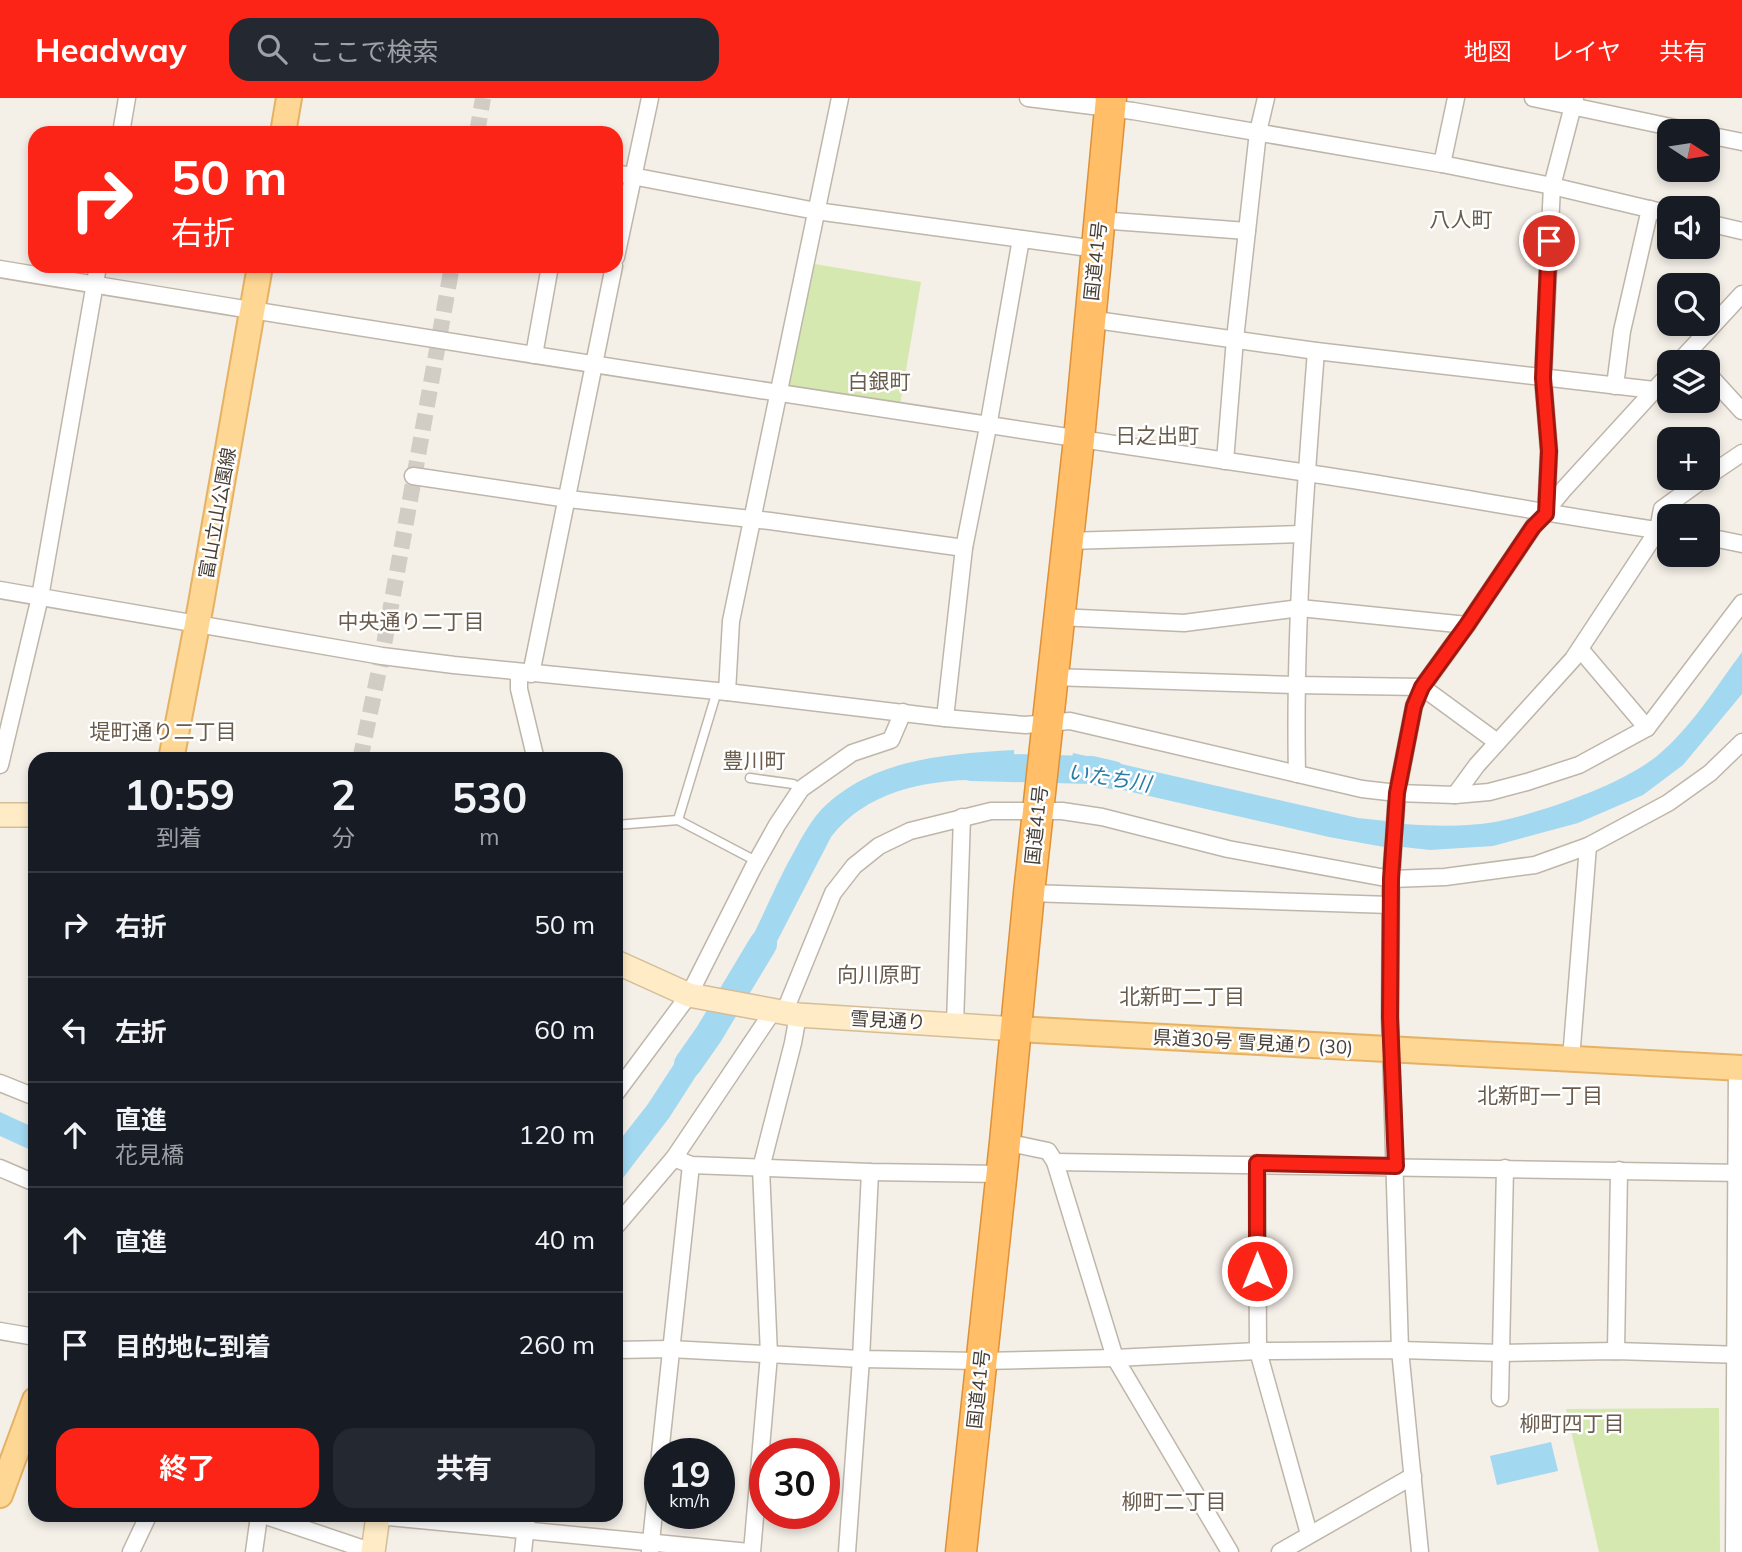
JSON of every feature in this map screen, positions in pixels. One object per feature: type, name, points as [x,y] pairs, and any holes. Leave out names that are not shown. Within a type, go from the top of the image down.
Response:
[{"type":"highway","name":"国道41号","points":[[961,1552],[1005,1142],[1028,893],[1079,439],[1111,103]]},
{"type":"main road","points":[[284,126],[289,98]]},
{"type":"main road","name":"富山立山公園線","points":[[173,752],[259,273]]},
{"type":"main road","name":"県道30号 雪見通り (30)","points":[[1016,1029],[1740,1068]]},
{"type":"main road","points":[[0,1494],[28,1437]]},
{"type":"street","points":[[122,126],[127,98]]},
{"type":"street","points":[[623,224],[650,98]]},
{"type":"street","points":[[722,691],[731,621],[840,98]]},
{"type":"street","points":[[1028,98],[1111,103],[1442,164],[1657,211]]},
{"type":"street","points":[[1225,461],[1235,338],[1258,132],[1266,98]]},
{"type":"street","points":[[1442,164],[1456,98]]},
{"type":"street","points":[[1533,98],[1574,102],[1657,123]]},
{"type":"street","points":[[1546,514],[1549,451],[1543,378],[1552,186],[1574,102]]},
{"type":"street","points":[[1720,137],[1742,142]]},
{"type":"street","points":[[623,175],[817,211],[1096,249]]},
{"type":"street","points":[[1615,386],[1622,331],[1650,209]]},
{"type":"street","points":[[1099,220],[1247,231]]},
{"type":"street","points":[[1720,226],[1742,231]]},
{"type":"street","points":[[945,718],[964,548],[989,427],[1021,239]]},
{"type":"street","points":[[0,269],[592,365],[1307,473],[1657,530]]},
{"type":"street","points":[[0,765],[40,597],[97,273]]},
{"type":"street","points":[[534,355],[549,273]]},
{"type":"street","points":[[534,752],[519,689],[568,499],[592,365],[612,273]]},
{"type":"street","points":[[1695,350],[1742,294]]},
{"type":"street","points":[[1089,319],[1316,351],[1654,390]]},
{"type":"street","points":[[1297,774],[1295,685],[1316,351]]},
{"type":"street","points":[[1420,1552],[1400,1350],[1390,905],[1397,793],[1414,706],[1422,687],[1533,527],[1657,387]]},
{"type":"street","points":[[1720,387],[1742,411]]},
{"type":"street","points":[[1720,468],[1742,453]]},
{"type":"street","points":[[413,476],[568,499],[752,519],[964,548]]},
{"type":"street","points":[[1669,504],[1689,490]]},
{"type":"street","points":[[1067,541],[1303,534]]},
{"type":"street","points":[[1720,539],[1742,544]]},
{"type":"street","points":[[1455,795],[1497,742],[1573,659],[1657,541]]},
{"type":"street","points":[[0,590],[198,622],[382,656],[525,673],[722,691],[945,718],[1025,725],[1070,721],[1362,789],[1455,795],[1489,792],[1579,765],[1647,728],[1742,603]]},
{"type":"street","points":[[1059,617],[1184,623],[1300,608],[1467,625]]},
{"type":"street","points":[[1580,649],[1647,728]]},
{"type":"street","points":[[1052,677],[1422,687],[1497,742]]},
{"type":"street","points":[[623,1084],[692,996],[757,861],[801,789],[852,753],[891,740],[903,712]]},
{"type":"street","points":[[623,1218],[674,1158],[779,1012],[833,893],[854,866],[879,846],[910,831],[991,811],[1039,805],[1102,817],[1228,849],[1391,879],[1445,877],[1535,865],[1588,846],[1668,803],[1710,773],[1742,742]]},
{"type":"street","points":[[0,815],[28,815]]},
{"type":"street","points":[[955,1024],[962,817]]},
{"type":"street","points":[[1571,1059],[1588,846]]},
{"type":"street","points":[[1028,893],[1390,905]]},
{"type":"street","points":[[623,965],[692,996]]},
{"type":"street","name":"雪見通り","points":[[692,996],[779,1012],[1016,1029]]},
{"type":"street","points":[[506,1522],[527,1523],[651,1547],[750,1552],[769,1355],[761,1168],[793,1043],[779,1012]]},
{"type":"street","points":[[1736,1549],[1740,1068]]},
{"type":"street","points":[[0,1083],[28,1094]]},
{"type":"street","points":[[1005,1142],[1048,1151],[1055,1162],[1115,1358],[1230,1552]]},
{"type":"street","points":[[674,1158],[691,1165],[1001,1174]]},
{"type":"street","points":[[1055,1162],[1740,1172]]},
{"type":"street","points":[[1257,1163],[1258,1351],[1309,1534]]},
{"type":"street","points":[[662,1438],[691,1165]]},
{"type":"street","points":[[0,1168],[28,1180]]},
{"type":"street","points":[[1500,1398],[1505,1168]]},
{"type":"street","points":[[1616,1350],[1619,1170]]},
{"type":"street","points":[[847,1552],[861,1359],[870,1172]]},
{"type":"street","points":[[0,1331],[28,1336]]},
{"type":"street","points":[[623,1350],[670,1349],[861,1359],[980,1361],[1258,1351],[1400,1350],[1502,1353],[1616,1350],[1739,1355]]},
{"type":"street","points":[[1280,1552],[1413,1476]]},
{"type":"street","points":[[131,1552],[145,1522]]},
{"type":"street","points":[[254,1552],[258,1522]]},
{"type":"street","points":[[284,1522],[373,1552],[377,1522]]},
{"type":"street","points":[[523,1552],[527,1523]]},
{"type":"street","points":[[651,1547],[653,1529]]},
{"type":"lane","points":[[678,820],[722,691]]},
{"type":"lane","points":[[750,778],[793,784],[801,789]]},
{"type":"lane","points":[[623,824],[678,820],[757,861]]},
{"type":"green space","points":[[809,263],[921,282],[900,405],[789,386]]},
{"type":"green space","points":[[1719,1408],[1720,1552],[1599,1552],[1566,1409]]},
{"type":"water","points":[[1742,652],[1742,694],[1683,765],[1643,795],[1578,823],[1493,846],[1430,850],[1403,847],[1404,824],[1461,825],[1514,818],[1580,796],[1642,767],[1681,733]]},
{"type":"water","name":"いたち川","points":[[1014,750],[1014,762],[1010,762],[1009,768],[1013,770],[1012,781],[963,780],[913,787],[890,794],[848,819],[831,837],[758,978],[732,973],[804,835],[821,810],[841,793],[863,779],[912,762]]},
{"type":"water","name":"いたち川","points":[[1073,753],[1358,818],[1386,821],[1384,847],[1070,778],[1076,766],[1071,764]]},
{"type":"water","points":[[695,1032],[721,1037],[669,1118],[623,1178],[623,1136],[648,1104]]},
{"type":"water","points":[[0,1112],[28,1125],[28,1149],[0,1136]]},
{"type":"water","points":[[1551,1442],[1558,1471],[1497,1485],[1490,1456]]},
{"type":"waterway","name":"いたち川","points":[[972,767],[1091,770],[1113,775]]},
{"type":"waterway","name":"いたち川","points":[[688,1064],[763,944]]},
{"type":"tunnel","points":[[478,126],[483,98]]},
{"type":"tunnel","points":[[362,752],[382,656],[451,273]]},
{"type":"district","name":"八人町","points":[[1461,220]]},
{"type":"district","name":"白銀町","points":[[879,382]]},
{"type":"district","name":"日之出町","points":[[1157,436]]},
{"type":"district","name":"中央通り二丁目","points":[[411,622]]},
{"type":"district","name":"堤町通り二丁目","points":[[163,732]]},
{"type":"district","name":"豊川町","points":[[754,761]]},
{"type":"district","name":"向川原町","points":[[879,975]]},
{"type":"district","name":"北新町二丁目","points":[[1182,997]]},
{"type":"district","name":"北新町一丁目","points":[[1540,1096]]},
{"type":"district","name":"柳町四丁目","points":[[1572,1424]]},
{"type":"district","name":"柳町二丁目","points":[[1174,1502]]},
{"type":"route","points":[[1257,1271],[1257,1163],[1396,1166],[1390,1017],[1390,905],[1397,793],[1414,706],[1422,687],[1533,527],[1546,514],[1549,451],[1543,378],[1549,241]]}]
